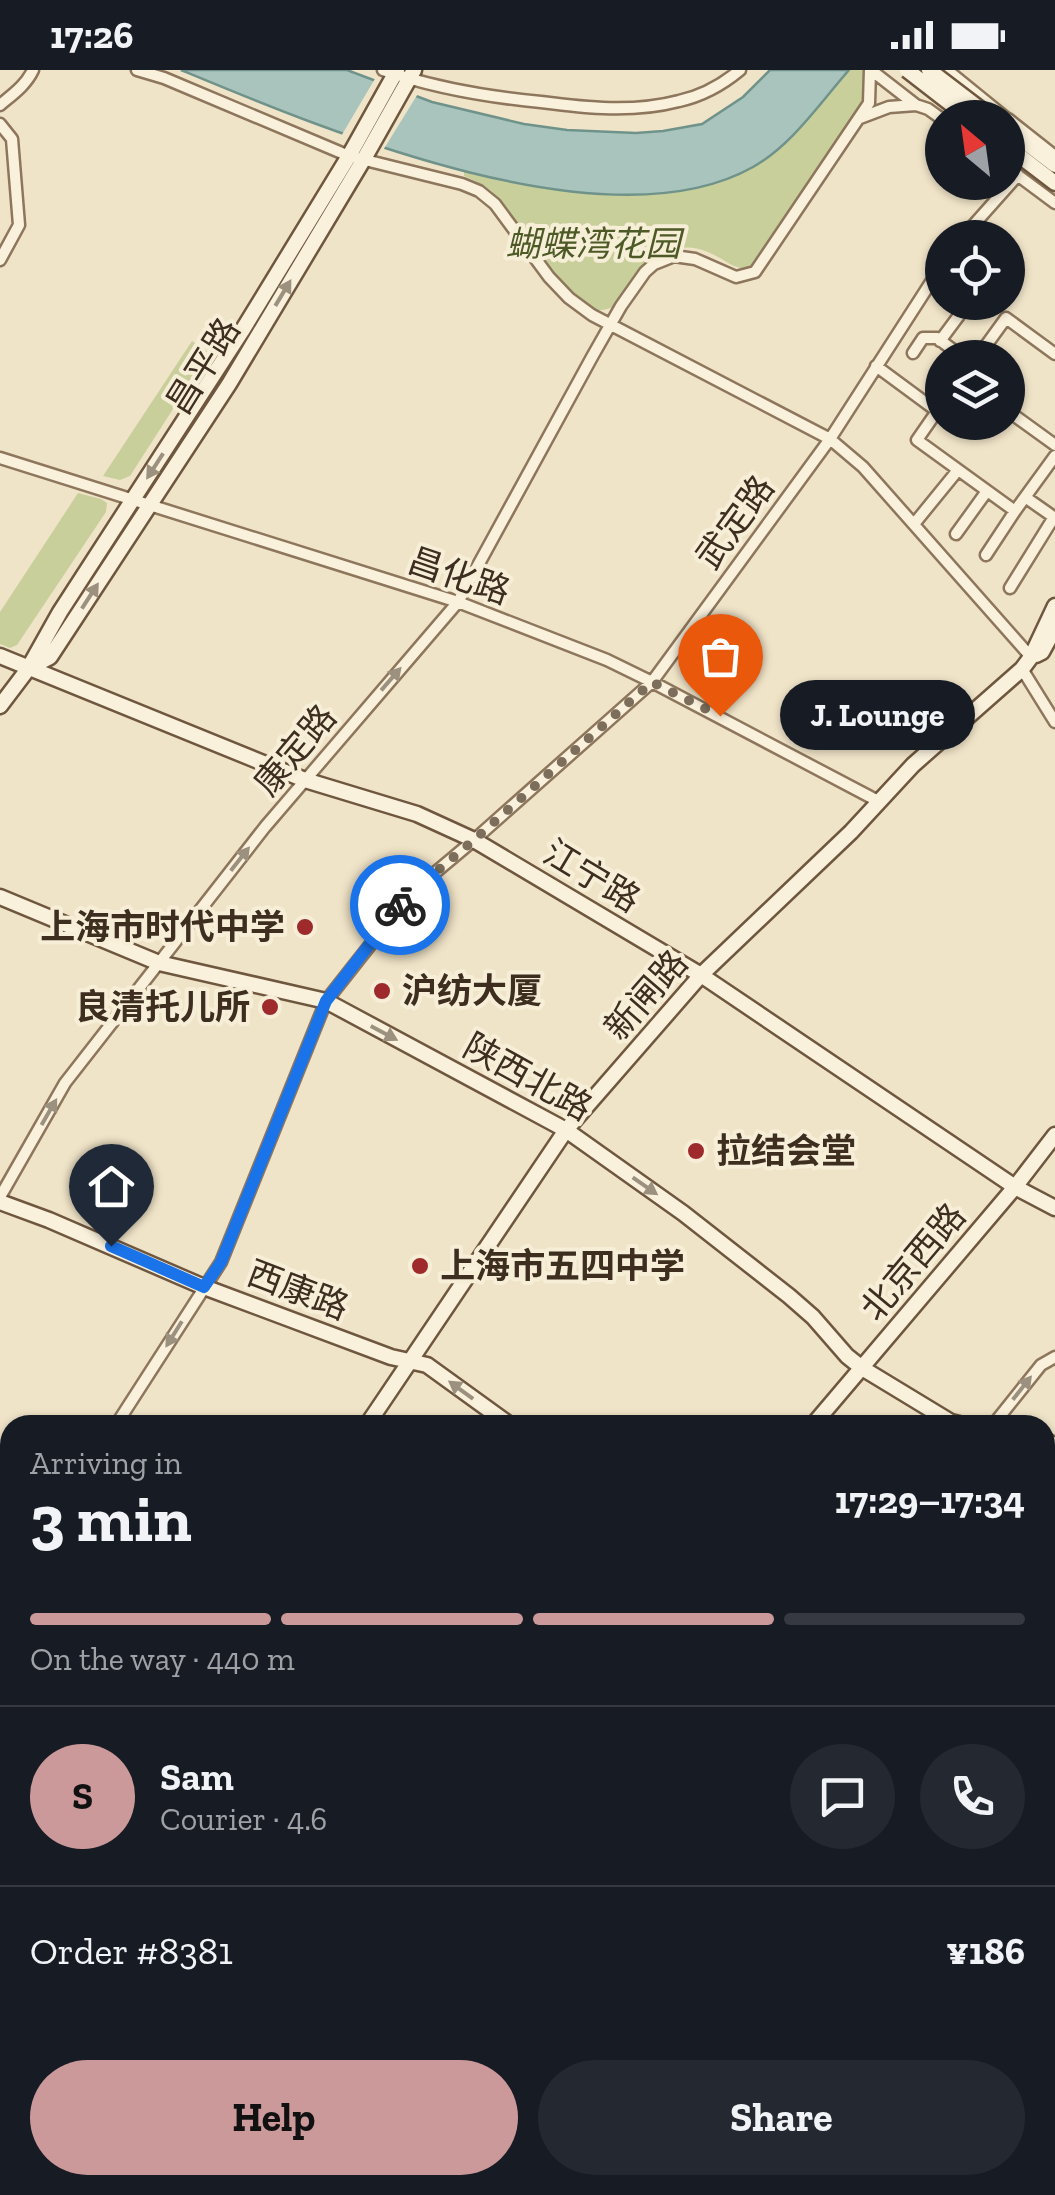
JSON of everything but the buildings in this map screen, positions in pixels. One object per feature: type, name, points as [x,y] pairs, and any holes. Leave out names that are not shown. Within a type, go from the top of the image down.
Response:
[{"type":"main road","points":[[907,70],[946,100]]},
{"type":"main road","points":[[929,70],[968,100]]},
{"type":"main road","name":"昌平路","points":[[28,669],[50,657],[229,384],[399,76]]},
{"type":"main road","points":[[1025,142],[1055,165]]},
{"type":"main road","name":"昌平路","points":[[0,706],[28,669],[60,612],[358,154]]},
{"type":"main road","points":[[1025,159],[1055,183]]},
{"type":"main road","name":"新闸路","points":[[1026,663],[1055,606]]},
{"type":"main road","name":"新闸路","points":[[374,1415],[566,1130],[701,975],[851,832],[913,765],[1042,652],[1055,628]]},
{"type":"main road","name":"江宁路","points":[[0,656],[305,780],[417,814],[474,840],[701,975],[1015,1187],[1055,1208]]},
{"type":"main road","name":"陕西北路","points":[[0,897],[159,963],[326,1001],[566,1130],[789,1296],[862,1368],[939,1415]]},
{"type":"main road","name":"北京西路","points":[[822,1415],[1015,1187],[1055,1134]]},
{"type":"main road","name":"西康路","points":[[0,1199],[204,1287],[410,1363],[427,1365],[496,1415]]},
{"type":"street","points":[[0,96],[19,80],[22,70]]},
{"type":"street","points":[[0,105],[33,70]]},
{"type":"street","points":[[137,70],[358,154],[462,184],[483,194],[499,209],[558,287],[580,306],[830,439],[862,467],[914,524],[1026,663],[1055,722]]},
{"type":"street","points":[[399,76],[497,98],[600,109],[680,101],[714,90],[740,70]]},
{"type":"street","points":[[870,70],[925,110]]},
{"type":"street","points":[[859,119],[870,103],[870,70]]},
{"type":"street","points":[[947,70],[984,100]]},
{"type":"street","points":[[949,100],[969,70]]},
{"type":"street","points":[[859,119],[889,106],[916,105]]},
{"type":"street","name":"康定路","points":[[0,1199],[66,1082],[305,780],[458,602],[611,325],[645,272],[664,258],[685,256],[736,277],[754,272],[859,119]]},
{"type":"street","points":[[0,124],[12,139],[19,225],[0,260]]},
{"type":"street","points":[[1025,132],[1055,156]]},
{"type":"street","points":[[1025,180],[1055,203]]},
{"type":"street","points":[[978,220],[996,200]]},
{"type":"street","name":"武定路","points":[[122,1415],[221,1262],[326,1001],[406,899],[652,682],[830,439],[925,291]]},
{"type":"street","points":[[990,340],[1006,318],[1055,354]]},
{"type":"street","points":[[912,353],[924,338],[935,340]]},
{"type":"street","points":[[876,366],[925,398]]},
{"type":"street","points":[[1025,424],[1055,446]]},
{"type":"street","points":[[925,428],[916,440],[1015,511]]},
{"type":"street","points":[[986,555],[1055,456]]},
{"type":"street","name":"昌化路","points":[[0,458],[458,602],[607,660],[878,801]]},
{"type":"street","points":[[914,524],[958,470]]},
{"type":"street","points":[[956,534],[987,491]]},
{"type":"street","points":[[1010,588],[1054,518],[1025,497]]},
{"type":"street","points":[[1001,1415],[1040,1365],[1055,1357]]},
{"type":"green space","name":"蝴蝶湾花园","points":[[849,70],[866,70],[867,101],[753,268],[735,266],[694,248],[679,248],[654,260],[616,306],[608,309],[585,305],[570,294],[502,203],[488,189],[464,176],[464,170],[538,185],[617,194],[695,189],[731,178],[765,160],[799,130]]},
{"type":"green space","points":[[192,341],[209,353],[130,476],[120,480],[103,476]]},
{"type":"green space","points":[[78,493],[107,503],[106,512],[17,645],[10,648],[0,644],[0,612]]},
{"type":"water","points":[[181,70],[347,70],[432,102],[524,124],[636,133],[702,124],[743,97],[770,70],[849,70],[793,135],[753,167],[692,189],[622,195],[545,188],[466,171],[310,122]]},
{"type":"pier","points":[[376,77],[419,92],[382,152],[340,138]]},
{"type":"way so far","points":[[400,905],[652,682],[720,716]]},
{"type":"place","name":"J. Lounge","points":[[720,716]]},
{"type":"place","name":"上海市时代中学","points":[[305,927]]},
{"type":"place","name":"沪纺大厦","points":[[382,991]]},
{"type":"place","name":"良清托儿所","points":[[270,1007]]},
{"type":"place","name":"拉结会堂","points":[[696,1151]]},
{"type":"place","name":"上海市五四中学","points":[[420,1266]]},
{"type":"route","points":[[111,1246],[204,1287],[221,1262],[326,1001],[400,905]]}]
